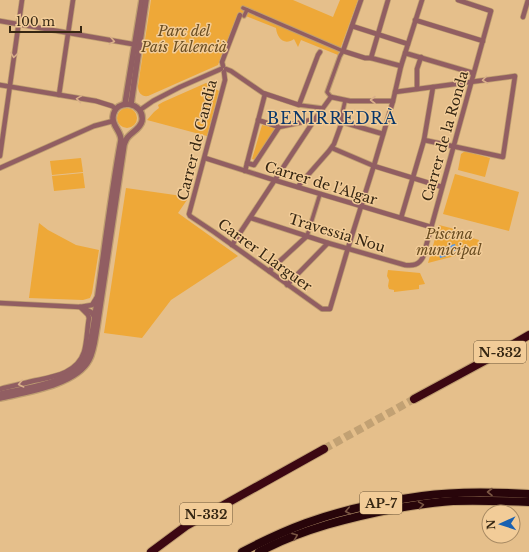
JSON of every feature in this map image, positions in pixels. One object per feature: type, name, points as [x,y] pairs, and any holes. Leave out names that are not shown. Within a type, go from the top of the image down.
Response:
[{"type":"highway","name":"N-332","points":[[414,399],[529,335]]},
{"type":"highway","name":"N-332","points":[[151,552],[186,526],[324,448]]},
{"type":"highway","name":"AP-7","points":[[242,552],[306,523],[334,514],[384,502],[423,496],[470,492],[508,492],[529,494]]},
{"type":"highway","name":"AP-7","points":[[259,552],[309,531],[377,512],[453,501],[496,500],[529,502]]},
{"type":"street","points":[[12,162],[2,158],[22,0]]},
{"type":"street","points":[[59,96],[73,0]]},
{"type":"street","points":[[128,104],[142,0]]},
{"type":"street","points":[[137,45],[146,0]]},
{"type":"street","points":[[361,0],[327,92],[331,97],[345,101],[393,101]]},
{"type":"street","points":[[371,58],[388,0]]},
{"type":"street","points":[[348,248],[374,166],[393,101],[405,52],[422,0]]},
{"type":"street","points":[[458,0],[473,2]]},
{"type":"street","points":[[523,17],[528,0]]},
{"type":"street","name":"Carrer de la Ronda","points":[[416,264],[423,257],[491,11],[473,2]]},
{"type":"street","points":[[242,16],[245,9],[343,50],[365,58],[371,58],[401,66]]},
{"type":"street","name":"Carrer de Gandia","points":[[189,214],[225,80],[222,62],[242,16]]},
{"type":"street","points":[[416,20],[483,41]]},
{"type":"street","points":[[0,21],[137,45]]},
{"type":"street","points":[[352,26],[408,44]]},
{"type":"street","points":[[299,105],[320,52]]},
{"type":"street","points":[[405,52],[473,73]]},
{"type":"street","points":[[417,89],[417,69],[421,57]]},
{"type":"street","points":[[140,110],[153,101],[180,87],[222,69],[231,71],[265,94],[299,105],[322,108]]},
{"type":"street","points":[[395,92],[515,76],[503,157],[424,140]]},
{"type":"street","points":[[0,85],[96,101],[112,106],[116,109]]},
{"type":"street","points":[[400,218],[424,140],[433,87]]},
{"type":"street","points":[[245,171],[265,94]]},
{"type":"street","points":[[232,245],[322,108],[331,97]]},
{"type":"street","points":[[298,187],[332,148],[342,122],[341,119],[345,101]]},
{"type":"street","points":[[0,394],[55,382],[79,368],[85,359],[89,349],[95,318],[121,140],[120,134],[113,121],[114,113],[116,109],[122,105],[128,104],[135,106],[140,110],[142,122],[137,129],[128,136],[123,149],[97,327],[89,360],[84,368],[72,377],[56,384],[0,398]]},
{"type":"street","points":[[258,120],[280,127],[315,119]]},
{"type":"street","points":[[0,168],[94,126],[113,121]]},
{"type":"street","points":[[342,122],[383,134]]},
{"type":"street","points":[[247,163],[254,165],[280,127]]},
{"type":"street","points":[[117,128],[125,132],[133,132]]},
{"type":"street","points":[[332,148],[374,166],[442,187]]},
{"type":"street","name":"Carrer de l'Algar","points":[[204,158],[361,207],[431,227]]},
{"type":"street","points":[[269,271],[307,236],[320,194]]},
{"type":"street","name":"Carrer Llarguer","points":[[189,214],[322,309],[330,309],[348,248]]},
{"type":"street","name":"Travessia Nou","points":[[251,218],[328,243],[405,265],[411,266],[416,264]]},
{"type":"street","points":[[287,285],[328,243]]},
{"type":"street","points":[[0,303],[80,307],[92,305],[97,298]]},
{"type":"street","points":[[80,307],[91,312],[95,318]]},
{"type":"street","points":[[0,389],[54,377],[68,371],[76,365],[82,358],[85,351],[89,318],[80,307]]},
{"type":"green space","name":"Parc del País Valencià","points":[[151,0],[293,0],[333,17],[340,0],[358,0],[338,55],[301,40],[298,47],[294,39],[287,42],[279,38],[276,28],[238,13],[218,65],[146,96],[140,93],[138,86]]},
{"type":"green space","points":[[206,83],[219,91],[207,136],[147,120],[159,108],[158,105]]},
{"type":"green space","points":[[127,108],[134,111],[137,118],[134,125],[127,128],[120,125],[117,118],[120,111]]},
{"type":"green space","points":[[262,125],[275,128],[255,160],[252,159]]},
{"type":"green space","points":[[465,151],[490,158],[485,177],[458,170],[461,154]]},
{"type":"green space","points":[[81,158],[83,172],[52,175],[50,161]]},
{"type":"green space","points":[[83,173],[85,188],[54,191],[52,176]]},
{"type":"green space","points":[[455,174],[519,192],[509,231],[443,214]]},
{"type":"green space","points":[[126,188],[189,197],[178,213],[238,256],[171,300],[142,338],[104,333]]},
{"type":"green space","points":[[39,223],[48,230],[76,245],[99,250],[90,298],[83,300],[29,298]]},
{"type":"green space","name":"Piscina municipal","points":[[439,225],[470,233],[469,237],[479,240],[478,250],[428,263]]},
{"type":"green space","points":[[388,270],[420,273],[425,284],[419,285],[419,289],[394,292],[394,290],[389,289],[388,286]]},
{"type":"water","points":[[455,244],[457,253],[440,258],[438,249]]},
{"type":"tunnel","points":[[324,449],[414,399]]},
{"type":"district","name":"BENIRREDRÀ","points":[[332,118]]}]
